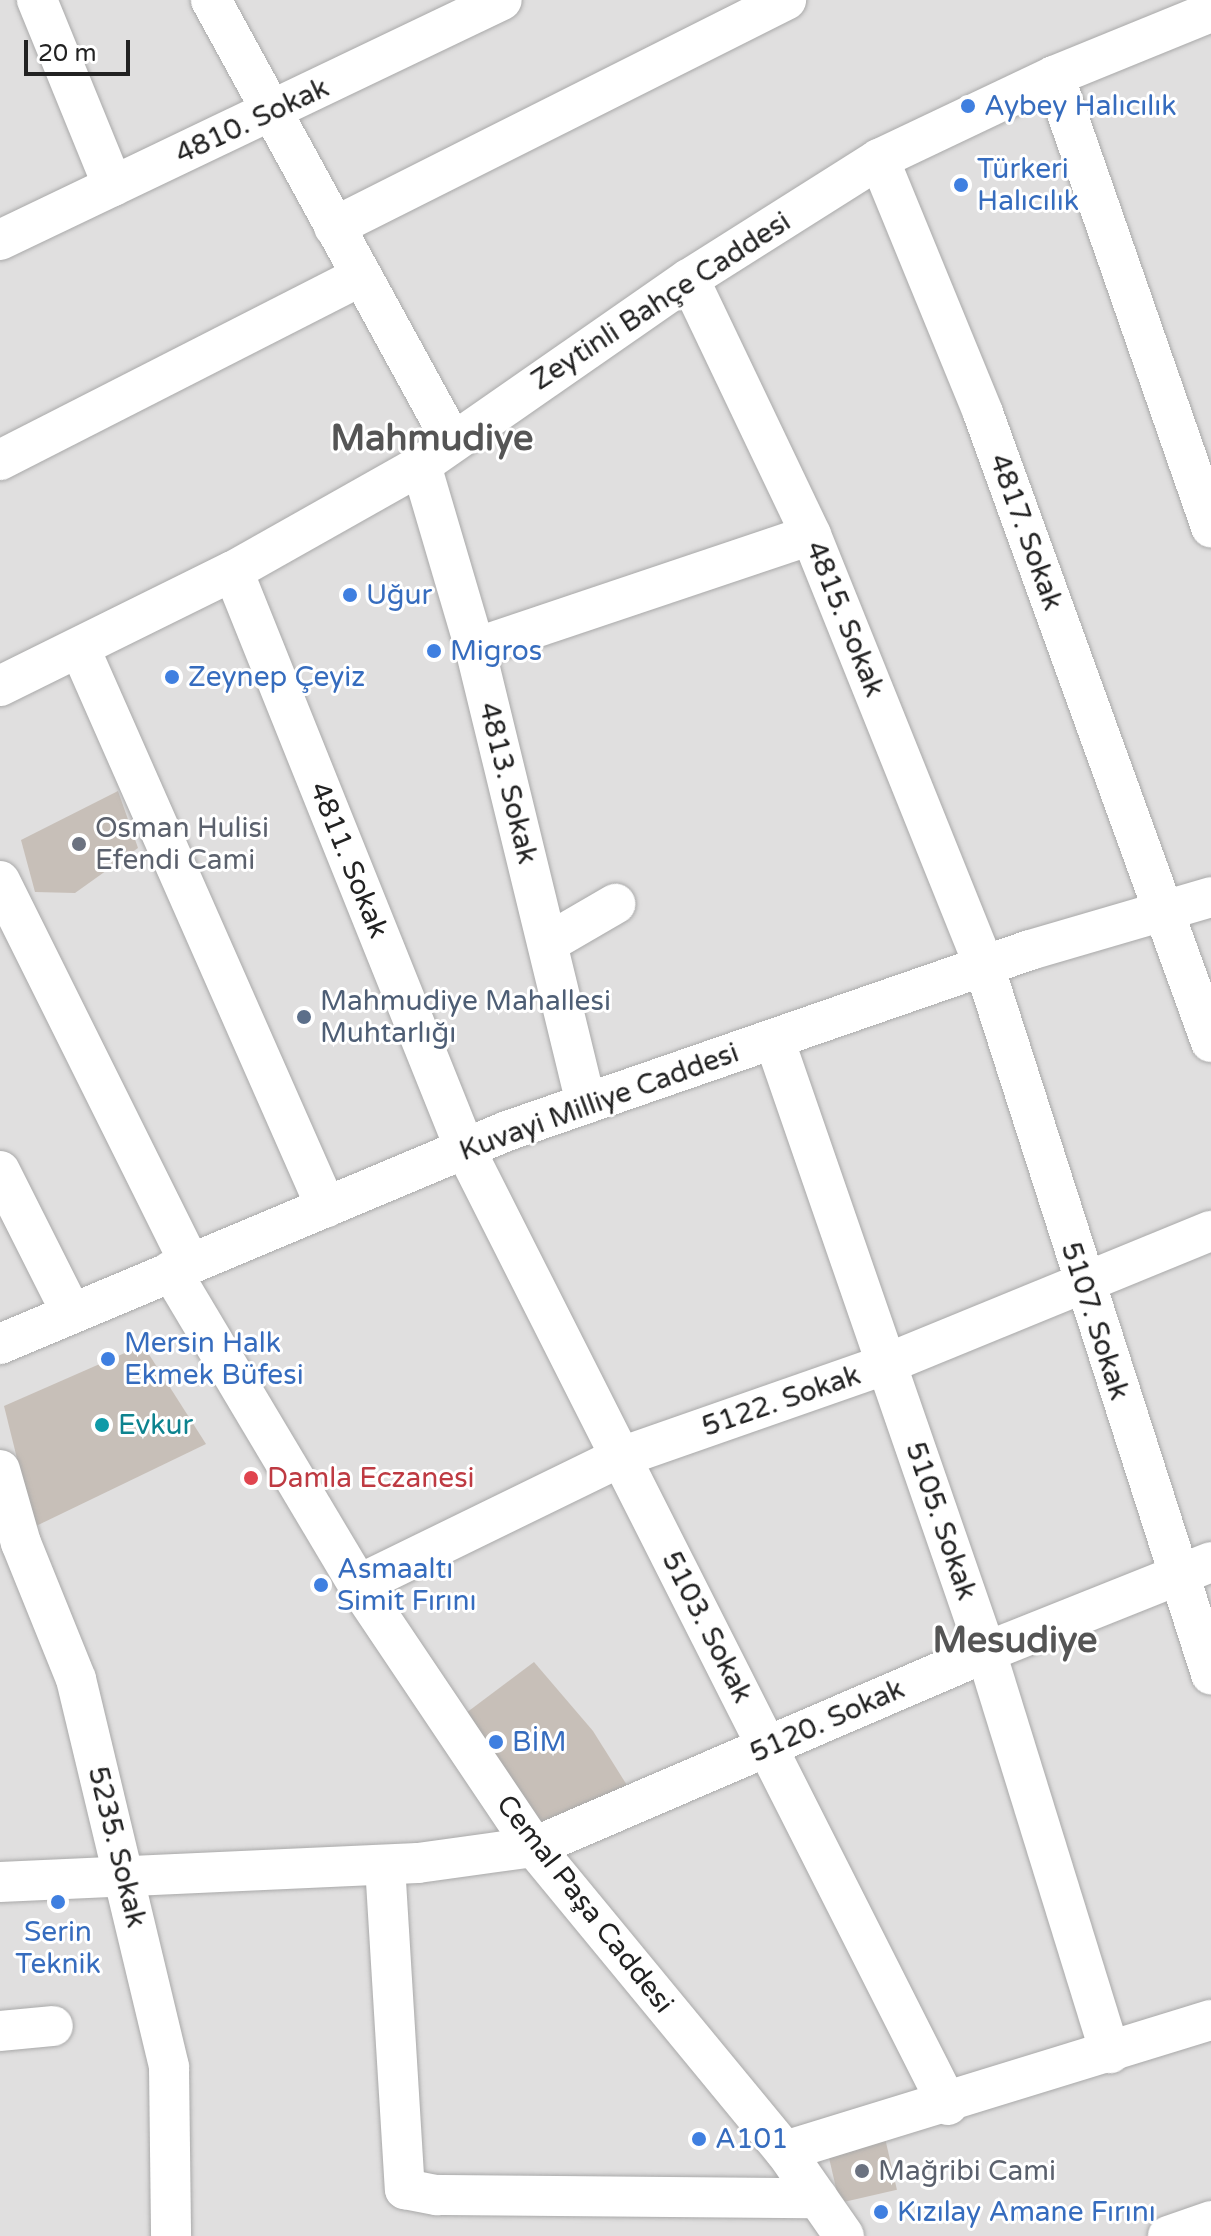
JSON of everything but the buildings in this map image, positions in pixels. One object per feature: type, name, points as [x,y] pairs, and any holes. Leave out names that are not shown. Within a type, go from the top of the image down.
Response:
[{"type":"street","points":[[37,0],[113,186]]},
{"type":"street","points":[[211,0],[451,439]]},
{"type":"street","name":"4810. Sokak","points":[[0,240],[502,0]]},
{"type":"street","points":[[334,227],[786,0]]},
{"type":"street","name":"Zeytinli Bahçe Caddesi","points":[[0,686],[81,651],[233,571],[421,465],[451,439],[689,279],[879,159],[1189,12]]},
{"type":"street","points":[[1054,76],[1211,528]]},
{"type":"street","name":"4817. Sokak","points":[[879,159],[983,413],[1211,1042]]},
{"type":"street","points":[[0,460],[361,276]]},
{"type":"street","name":"4815. Sokak","points":[[689,279],[811,535],[984,966]]},
{"type":"street","name":"4813. Sokak","points":[[421,465],[475,648],[586,1104]]},
{"type":"street","points":[[475,648],[811,535]]},
{"type":"street","name":"4811. Sokak","points":[[233,571],[465,1149]]},
{"type":"street","points":[[81,651],[326,1207]]},
{"type":"street","name":"Cemal Paşa Caddesi","points":[[0,881],[180,1267],[358,1585],[534,1847],[785,2151],[844,2236]]},
{"type":"street","name":"Kuvayi Milliye Caddesi","points":[[0,1344],[465,1149],[586,1104],[984,966],[1163,909],[1211,897]]},
{"type":"street","points":[[548,943],[615,904]]},
{"type":"street","name":"5107. Sokak","points":[[984,966],[1082,1284],[1195,1570],[1211,1674]]},
{"type":"street","name":"5105. Sokak","points":[[774,1039],[986,1652],[1110,2053]]},
{"type":"street","name":"5103. Sokak","points":[[465,1149],[948,2105]]},
{"type":"street","points":[[0,1171],[71,1312]]},
{"type":"street","name":"5122. Sokak","points":[[358,1585],[621,1457],[886,1364],[1211,1231]]},
{"type":"street","name":"5235. Sokak","points":[[0,1470],[21,1543],[76,1679],[169,2067],[171,2236]]},
{"type":"street","name":"5120. Sokak","points":[[0,1882],[126,1880],[385,1865],[534,1847],[986,1652],[1195,1570]]},
{"type":"street","points":[[385,1865],[405,2189],[437,2195],[818,2198]]},
{"type":"street","points":[[785,2151],[948,2105],[1211,2020]]},
{"type":"street","points":[[0,2031],[53,2026]]},
{"type":"street","points":[[1168,2236],[1211,2221]]},
{"type":"shaded area","points":[[0,0],[1211,0],[1211,2236],[0,2236]]},
{"type":"place","name":"Aybey Halıcılık","points":[[968,106]]},
{"type":"place","name":"Türkeri Halıcılık","points":[[961,185]]},
{"type":"place","name":"Uğur","points":[[350,595]]},
{"type":"place","name":"Migros","points":[[434,651]]},
{"type":"place","name":"Zeynep Çeyiz","points":[[172,677]]},
{"type":"place","name":"Osman Hulisi Efendi Cami","points":[[79,844]]},
{"type":"place","name":"Mahmudiye Mahallesi Muhtarlığı","points":[[304,1017]]},
{"type":"place","name":"Mersin Halk Ekmek Büfesi","points":[[108,1359]]},
{"type":"place","name":"Evkur","points":[[102,1425]]},
{"type":"place","name":"Damla Eczanesi","points":[[251,1478]]},
{"type":"place","name":"Asmaaltı Simit Fırını","points":[[321,1585]]},
{"type":"place","name":"BİM","points":[[496,1742]]},
{"type":"place","name":"Serin Teknik","points":[[58,1902]]},
{"type":"place","name":"A101","points":[[699,2139]]},
{"type":"place","name":"Mağribi Cami","points":[[862,2171]]},
{"type":"place","name":"Kızılay Amane Fırını","points":[[881,2212]]},
{"type":"district","name":"Mahmudiye","points":[[432,439]]},
{"type":"district","name":"Mesudiye","points":[[1015,1641]]}]
